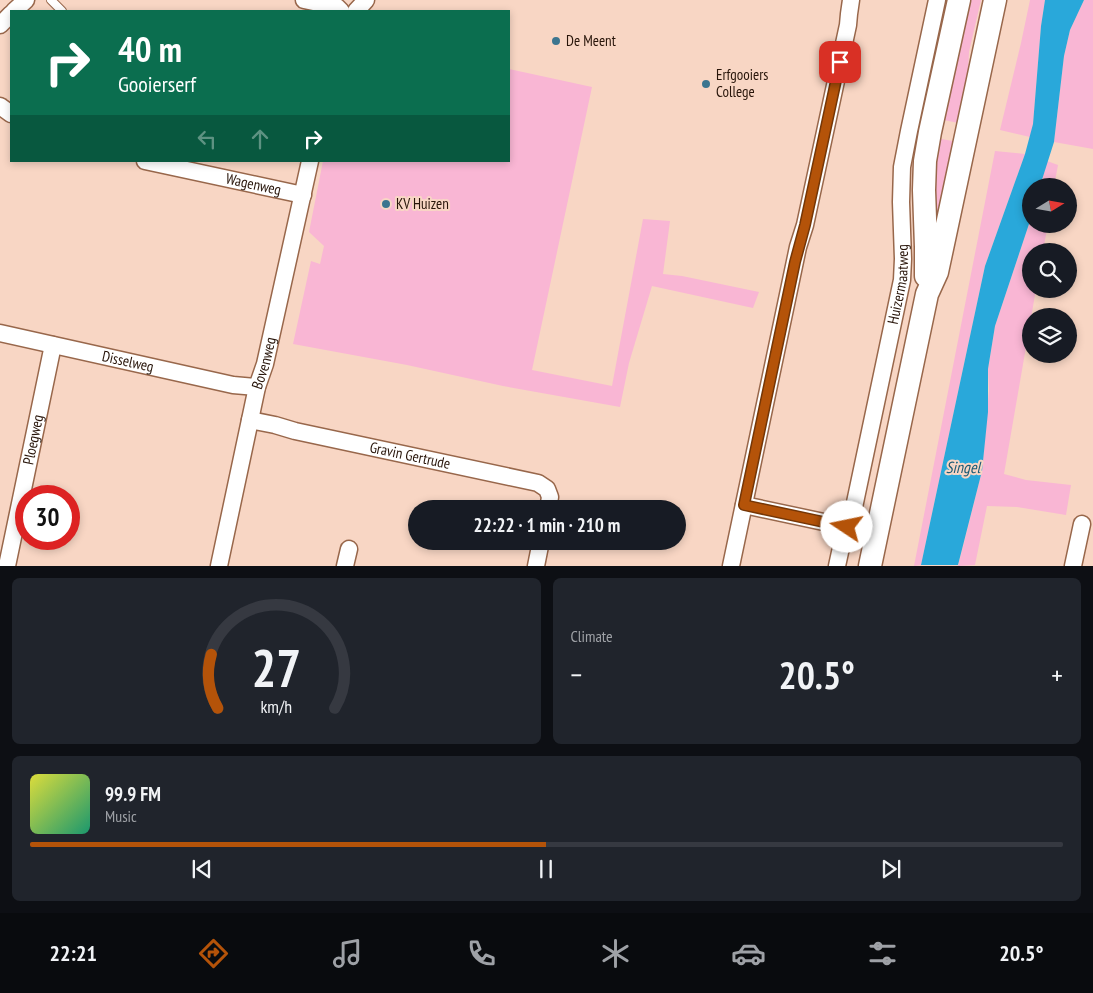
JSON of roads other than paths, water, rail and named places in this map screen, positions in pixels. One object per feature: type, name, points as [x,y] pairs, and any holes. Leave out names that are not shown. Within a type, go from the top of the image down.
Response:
[{"type":"main road","name":"Huizermaatweg","points":[[927,294],[925,161],[959,0]]},
{"type":"main road","name":"Huizermaatweg","points":[[870,566],[927,294],[937,272],[995,0]]},
{"type":"street","points":[[15,10],[26,0]]},
{"type":"street","points":[[304,0],[337,7],[340,10]]},
{"type":"street","points":[[357,10],[366,0]]},
{"type":"street","points":[[731,566],[796,256],[805,225],[848,25],[851,0]]},
{"type":"street","name":"Huizermaatweg","points":[[837,566],[842,543],[853,512],[902,280],[902,168],[937,0]]},
{"type":"street","points":[[0,25],[10,15]]},
{"type":"street","name":"Wagenweg","points":[[150,162],[303,195]]},
{"type":"street","name":"Bovenweg","points":[[219,566],[257,387],[265,364],[310,162]]},
{"type":"street","name":"Disselweg","points":[[0,333],[233,385],[257,387]]},
{"type":"street","name":"Ploegweg","points":[[7,566],[53,345]]},
{"type":"street","name":"Gravin Gertrude","points":[[250,420],[538,483],[546,488],[550,500]]},
{"type":"street","points":[[744,505],[847,527]]},
{"type":"street","points":[[1073,566],[1082,524]]},
{"type":"street","points":[[345,566],[349,549]]},
{"type":"street","points":[[536,566],[539,550]]},
{"type":"lane","points":[[51,0],[61,10]]},
{"type":"water","name":"Singel","points":[[1045,0],[1084,0],[1070,30],[1064,56],[1054,142],[1043,178],[1022,178],[1022,233],[1026,233],[995,326],[988,369],[988,412],[982,471],[958,565],[921,565],[985,266],[1025,154],[1033,124]]},
{"type":"place","name":"De Meent","points":[[556,41]]},
{"type":"place","name":"Erfgooiers College","points":[[706,84]]},
{"type":"place","name":"KV Huizen","points":[[386,204]]}]
